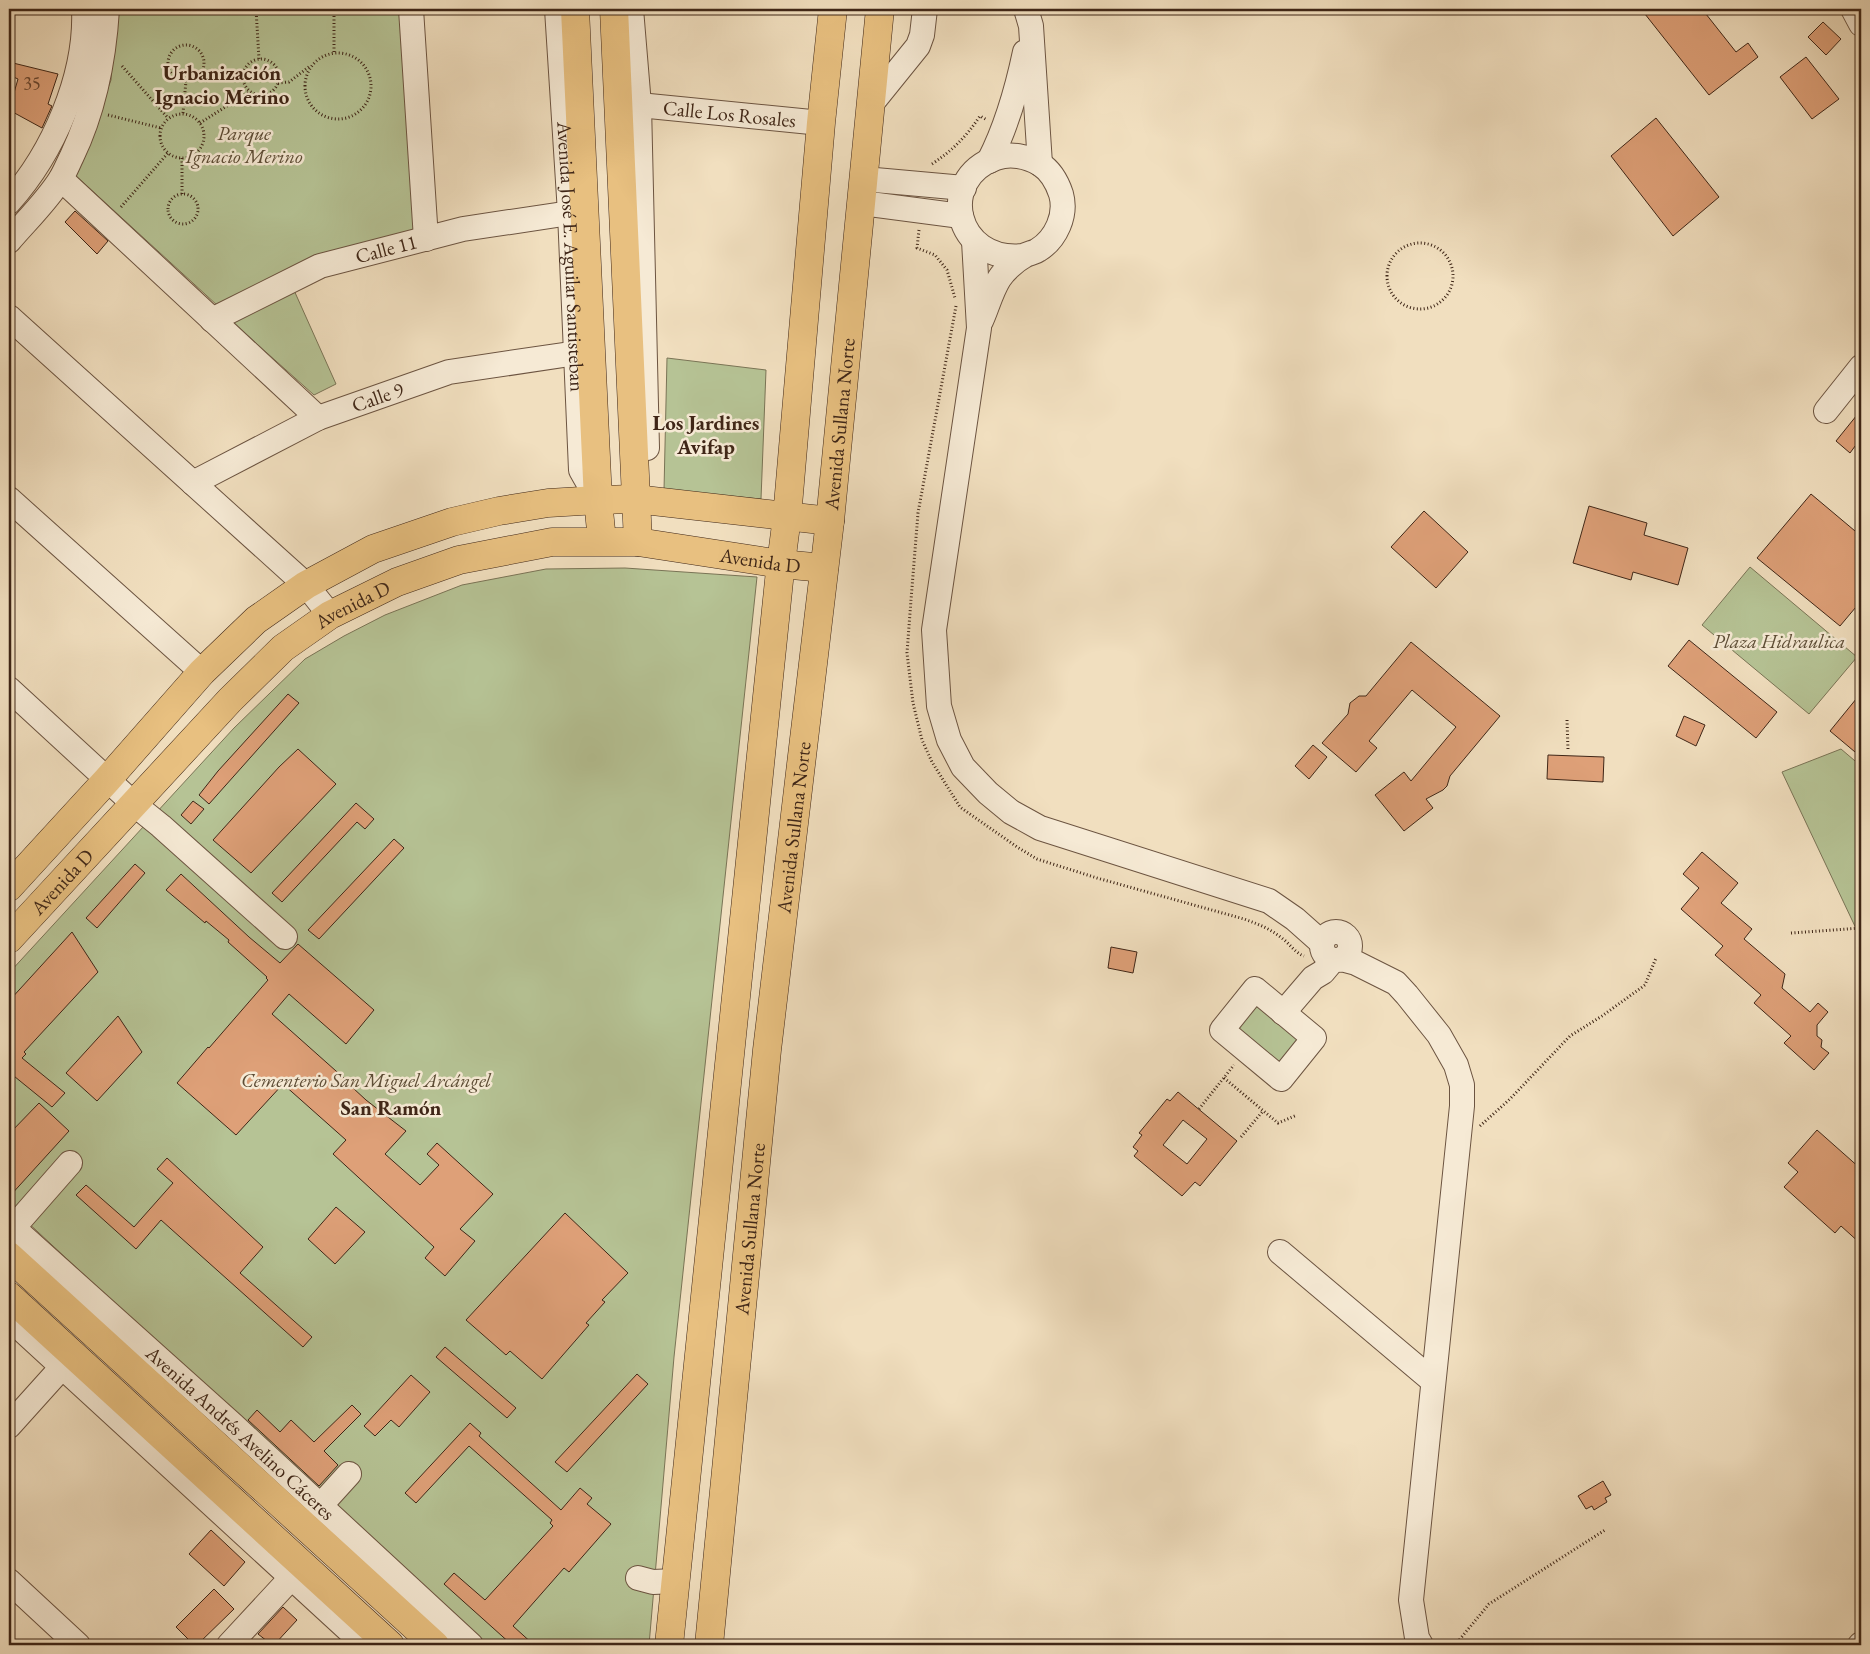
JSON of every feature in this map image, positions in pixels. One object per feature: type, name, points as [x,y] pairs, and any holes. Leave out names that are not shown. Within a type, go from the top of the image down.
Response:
[{"type":"main road","name":"Avenida José E. Aguilar Santisteban","points":[[575,9],[598,500],[602,541]]},
{"type":"main road","points":[[614,9],[638,542]]},
{"type":"main road","name":"Avenida Sullana Norte","points":[[669,1645],[780,564],[787,517],[821,123],[833,9]]},
{"type":"main road","name":"Avenida Sullana Norte","points":[[709,1645],[767,1050],[830,521],[880,9]]},
{"type":"main road","name":"Avenida D","points":[[9,886],[107,780],[202,672],[256,620],[306,585],[373,549],[452,522],[499,511],[548,504],[598,500],[635,500],[830,521]]},
{"type":"main road","name":"Avenida D","points":[[9,939],[135,805],[230,700],[283,648],[330,615],[397,582],[458,560],[552,542],[638,542],[780,564],[824,568]]},
{"type":"main road","name":"Avenida Andrés Avelino Cáceres","points":[[9,1256],[434,1645]]},
{"type":"main road","points":[[9,1296],[390,1645]]},
{"type":"street","points":[[9,202],[39,164],[71,94],[83,47],[84,9]]},
{"type":"street","points":[[9,241],[61,179],[79,140],[93,101],[102,60],[107,9]]},
{"type":"street","points":[[411,9],[426,239]]},
{"type":"street","name":"Avenida José E. Aguilar Santisteban","points":[[558,9],[570,213],[581,470],[598,500]]},
{"type":"street","points":[[632,9],[639,105],[647,470],[635,500]]},
{"type":"street","points":[[872,103],[918,46],[922,35],[925,9]]},
{"type":"street","points":[[1853,9],[1861,24]]},
{"type":"street","points":[[989,160],[1002,134],[1017,88],[1029,17]]},
{"type":"street","points":[[1029,17],[1040,164]]},
{"type":"street","name":"Calle Los Rosales","points":[[639,105],[821,123]]},
{"type":"street","points":[[1015,155],[1028,158],[1040,164],[1051,173],[1058,185],[1062,198],[1062,213],[1058,228],[1050,241],[1038,250],[1023,256],[997,255],[985,250],[974,241],[966,229],[961,216],[961,200],[964,188],[974,172],[989,160],[1001,156],[1015,155]]},
{"type":"street","points":[[61,179],[318,418]]},
{"type":"street","points":[[863,191],[964,188]]},
{"type":"street","points":[[863,191],[961,216]]},
{"type":"street","name":"Calle 11","points":[[212,320],[320,266],[462,229],[570,213]]},
{"type":"street","points":[[974,241],[979,328],[934,630],[939,706],[949,740],[959,761],[988,793],[1011,812],[1040,828],[1269,901],[1295,919],[1322,929],[1330,953],[1396,983],[1439,1035],[1456,1065],[1462,1085],[1462,1106],[1411,1600],[1421,1645]]},
{"type":"street","points":[[979,328],[999,279],[1023,256]]},
{"type":"street","points":[[9,317],[306,585],[330,615]]},
{"type":"street","name":"Calle 9","points":[[193,483],[318,418],[449,372],[576,353]]},
{"type":"street","points":[[1826,411],[1861,367]]},
{"type":"street","points":[[9,499],[202,672]]},
{"type":"street","points":[[9,689],[107,780],[285,937]]},
{"type":"street","points":[[1283,1013],[1330,953]]},
{"type":"street","points":[[11,1226],[70,1163]]},
{"type":"street","name":"Avenida Andrés Avelino Cáceres","points":[[11,1226],[471,1645]]},
{"type":"street","points":[[1280,1252],[1433,1381]]},
{"type":"street","points":[[9,1318],[365,1645]]},
{"type":"street","points":[[9,1426],[63,1366]]},
{"type":"street","points":[[320,1506],[349,1474]]},
{"type":"street","points":[[229,1645],[292,1576]]},
{"type":"street","points":[[638,1578],[653,1582],[676,1582]]},
{"type":"street","points":[[9,1582],[78,1645]]},
{"type":"path","points":[[256,9],[259,59]]},
{"type":"path","points":[[334,9],[334,53]]},
{"type":"path","points":[[184,45],[199,50],[205,65],[204,70],[197,78],[186,81],[176,78],[168,64],[170,54],[178,46],[184,45]]},
{"type":"path","points":[[278,83],[289,82],[315,62],[324,56],[334,53],[345,54],[355,58],[364,66],[369,75],[371,85],[370,96],[365,106],[357,114],[337,120],[317,112],[309,103],[305,93],[305,82],[308,71],[315,62]]},
{"type":"path","points":[[254,60],[265,60],[275,66],[279,77],[278,83],[276,88],[266,95],[249,92],[242,81],[244,68],[254,60]]},
{"type":"path","points":[[121,66],[168,118]]},
{"type":"path","points":[[183,113],[186,81]]},
{"type":"path","points":[[200,123],[249,92]]},
{"type":"path","points":[[183,113],[190,115],[200,123],[204,136],[203,143],[195,154],[182,158],[168,153],[160,142],[161,128],[168,118],[183,113]]},
{"type":"path","points":[[102,114],[161,128]]},
{"type":"path","points":[[117,211],[168,153]]},
{"type":"path","points":[[182,158],[182,194]]},
{"type":"path","points":[[182,194],[192,196],[198,204],[198,214],[192,222],[187,224],[173,220],[168,212],[168,207],[173,198],[182,194]]},
{"type":"path","points":[[1422,244],[1433,246],[1442,252],[1449,261],[1453,271],[1451,287],[1442,300],[1434,307],[1420,309],[1401,303],[1389,286],[1389,266],[1394,256],[1402,249],[1411,245],[1422,244]]},
{"type":"path","points":[[916,248],[936,255],[947,270],[956,304],[918,513],[907,653],[913,703],[922,740],[932,762],[960,807],[1037,859],[1263,925],[1283,939],[1298,954],[1330,953]]},
{"type":"path","points":[[1567,720],[1568,750]]},
{"type":"path","points":[[1791,932],[1860,928]]},
{"type":"path","points":[[1458,1147],[1510,1099],[1570,1036],[1645,985],[1656,958]]},
{"type":"path","points":[[1199,1109],[1230,1070]]},
{"type":"path","points":[[1224,1078],[1278,1123],[1297,1115]]},
{"type":"path","points":[[1242,1137],[1263,1110]]},
{"type":"path","points":[[1455,1645],[1489,1604],[1605,1530]]},
{"type":"green space","name":"Parque Ignacio Merino","points":[[115,9],[402,9],[415,229],[218,306],[75,175],[111,80]]},
{"type":"green space","points":[[293,288],[336,384],[314,395],[229,319]]},
{"type":"green space","points":[[667,358],[766,370],[761,499],[664,490]]},
{"type":"green space","name":"Plaza Hidraulica","points":[[1750,567],[1857,657],[1809,714],[1702,625]]},
{"type":"green space","name":"Cementerio San Miguel Arcángel","points":[[625,568],[757,577],[674,1357],[649,1645],[487,1645],[239,1419],[9,1205],[9,973],[234,728],[305,659],[385,615],[462,585],[546,569]]},
{"type":"green space","points":[[1841,749],[1861,766],[1861,774],[1855,782],[1861,787],[1861,939],[1782,772]]},
{"type":"green space","points":[[1256,1003],[1302,1041],[1282,1063],[1272,1060],[1238,1032],[1240,1013]]},
{"type":"building","points":[[1641,9],[1702,9],[1736,52],[1748,43],[1758,57],[1709,95]]},
{"type":"building","points":[[1823,22],[1841,39],[1826,55],[1808,37]]},
{"type":"building","points":[[1806,57],[1839,99],[1812,119],[1780,77]]},
{"type":"building","points":[[9,62],[58,74],[48,104],[52,106],[42,128],[9,110],[18,79],[9,75]]},
{"type":"building","points":[[1656,118],[1719,197],[1673,236],[1611,156]]},
{"type":"building","points":[[75,211],[108,241],[97,254],[65,222]]},
{"type":"building","points":[[1861,410],[1861,438],[1850,453],[1836,441]]},
{"type":"building","points":[[1811,494],[1861,536],[1861,601],[1840,626],[1757,558]]},
{"type":"building","points":[[1589,506],[1647,523],[1644,535],[1688,548],[1678,585],[1633,572],[1631,580],[1573,563]]},
{"type":"building","points":[[1424,511],[1468,552],[1436,588],[1391,547]]},
{"type":"building","points":[[1689,640],[1777,712],[1756,738],[1668,666]]},
{"type":"building","points":[[1411,642],[1500,716],[1450,776],[1447,786],[1426,799],[1433,808],[1404,831],[1375,795],[1404,772],[1411,781],[1456,727],[1412,690],[1369,741],[1377,748],[1356,772],[1322,743],[1348,714],[1350,703],[1359,696],[1366,696]]},
{"type":"building","points":[[1861,693],[1861,757],[1830,731]]},
{"type":"building","points":[[288,694],[299,703],[209,804],[199,795],[218,771]]},
{"type":"building","points":[[1684,716],[1705,725],[1696,746],[1676,736]]},
{"type":"building","points":[[1313,745],[1327,757],[1309,779],[1295,766]]},
{"type":"building","points":[[298,749],[336,784],[251,873],[213,840],[279,767]]},
{"type":"building","points":[[1548,755],[1604,757],[1603,782],[1547,779]]},
{"type":"building","points":[[193,801],[204,809],[191,824],[181,815]]},
{"type":"building","points":[[356,803],[374,819],[365,829],[357,822],[282,902],[272,893]]},
{"type":"building","points":[[394,839],[404,848],[319,939],[308,930]]},
{"type":"building","points":[[1702,852],[1738,883],[1721,903],[1752,929],[1744,939],[1785,974],[1782,988],[1810,1012],[1818,1003],[1828,1012],[1817,1025],[1817,1036],[1822,1040],[1821,1047],[1829,1053],[1814,1070],[1784,1043],[1791,1036],[1754,1003],[1761,995],[1715,955],[1723,946],[1681,909],[1699,888],[1683,874]]},
{"type":"building","points":[[135,864],[145,873],[97,928],[86,918]]},
{"type":"building","points":[[181,874],[280,963],[298,944],[374,1010],[346,1044],[289,994],[272,1014],[366,1100],[406,1131],[385,1154],[420,1185],[439,1165],[427,1154],[437,1143],[493,1194],[460,1229],[475,1241],[445,1276],[425,1258],[434,1247],[333,1154],[346,1140],[283,1084],[236,1135],[177,1083],[268,980],[228,942],[229,940],[206,921],[205,923],[166,890]]},
{"type":"building","points":[[72,932],[98,972],[24,1052],[26,1054],[22,1058],[65,1093],[52,1107],[9,1072],[9,1001]]},
{"type":"building","points":[[1111,947],[1137,952],[1133,973],[1108,968]]},
{"type":"building","points":[[118,1016],[142,1052],[97,1101],[66,1073]]},
{"type":"building","points":[[1178,1092],[1237,1141],[1200,1186],[1195,1182],[1182,1196],[1134,1156],[1138,1151],[1133,1147],[1142,1135],[1139,1133],[1167,1099],[1170,1101]],"holes":[[[1183,1120],[1207,1139],[1187,1164],[1163,1145]]]},
{"type":"building","points":[[39,1103],[69,1131],[9,1197],[9,1134]]},
{"type":"building","points":[[1817,1130],[1861,1169],[1861,1244],[1841,1226],[1835,1233],[1784,1187],[1798,1172],[1788,1163]]},
{"type":"building","points":[[167,1158],[263,1247],[240,1273],[312,1337],[303,1347],[161,1220],[136,1249],[76,1195],[86,1185],[134,1227],[173,1183],[157,1169]]},
{"type":"building","points":[[336,1207],[365,1232],[335,1264],[308,1239]]},
{"type":"building","points":[[565,1213],[628,1273],[602,1300],[605,1302],[586,1323],[589,1325],[542,1379],[510,1351],[506,1355],[466,1320]]},
{"type":"building","points":[[445,1347],[516,1408],[507,1418],[436,1357]]},
{"type":"building","points":[[637,1374],[648,1384],[567,1472],[555,1462]]},
{"type":"building","points":[[411,1375],[430,1392],[399,1427],[391,1420],[375,1436],[364,1426]]},
{"type":"building","points":[[352,1405],[361,1414],[324,1451],[338,1465],[319,1486],[248,1420],[257,1410],[280,1432],[291,1420],[314,1442]]},
{"type":"building","points":[[470,1423],[481,1433],[479,1436],[561,1510],[580,1488],[592,1498],[587,1504],[611,1524],[569,1572],[564,1568],[513,1626],[534,1645],[512,1645],[444,1584],[454,1573],[485,1600],[553,1526],[550,1523],[552,1520],[469,1446],[416,1503],[405,1493]]},
{"type":"building","points":[[1603,1481],[1611,1495],[1605,1498],[1607,1502],[1594,1510],[1592,1506],[1586,1509],[1578,1496]]},
{"type":"building","points":[[211,1530],[245,1562],[224,1586],[189,1554]]},
{"type":"building","points":[[214,1589],[234,1609],[197,1645],[194,1645],[176,1627]]},
{"type":"building","points":[[283,1607],[297,1620],[272,1645],[258,1634]]},
{"type":"district","name":"Urbanización Ignacio Merino","points":[[222,85]]},
{"type":"district","name":"Los Jardines Avifap","points":[[706,435]]},
{"type":"district","name":"San Ramón","points":[[391,1108]]}]
